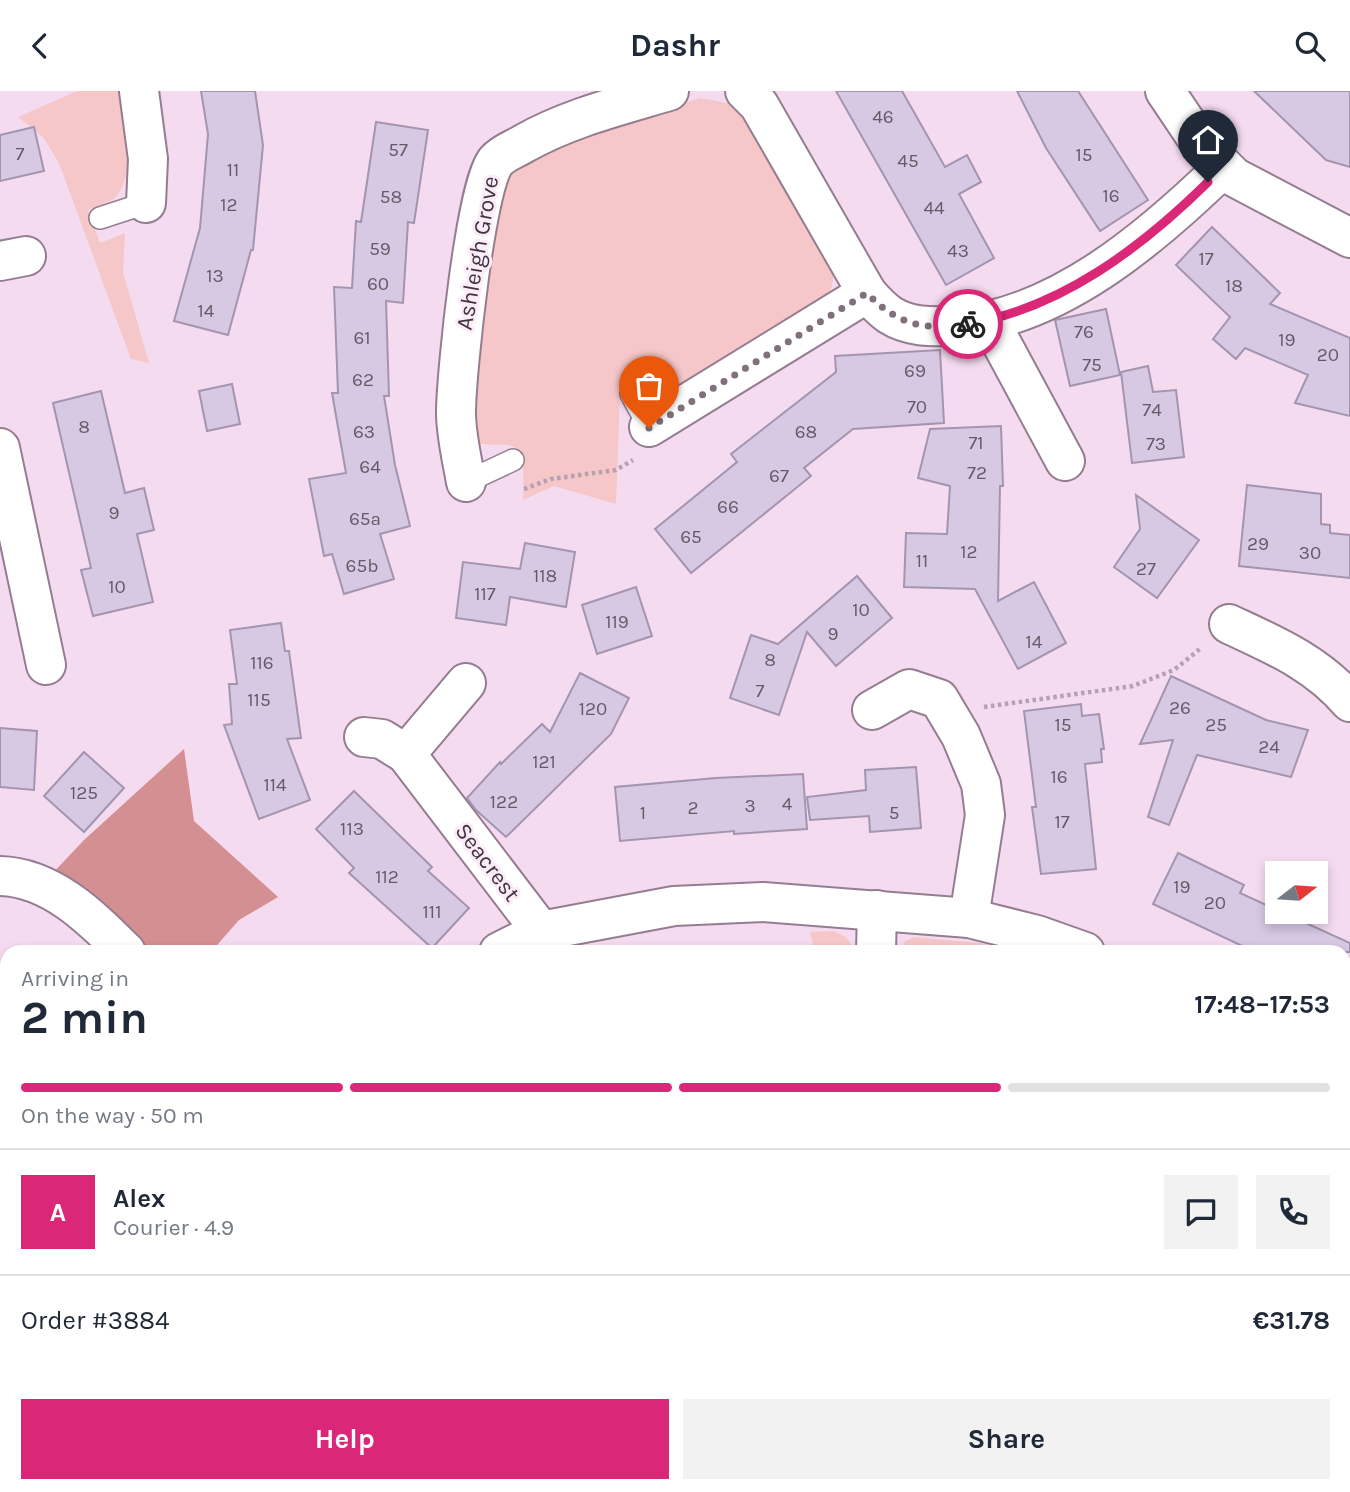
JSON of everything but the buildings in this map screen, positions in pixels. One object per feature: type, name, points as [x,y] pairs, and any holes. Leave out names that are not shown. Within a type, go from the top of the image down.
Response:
[{"type":"street","points":[[139,91],[148,159],[146,203]]},
{"type":"street","name":"Ashleigh Grove","points":[[466,482],[456,415],[458,365],[483,195],[491,169],[496,161],[506,154],[547,130],[669,91]]},
{"type":"street","points":[[745,91],[759,105],[867,293],[891,315],[917,325],[962,325],[989,320],[1039,303],[1093,275],[1152,233],[1180,211],[1223,168]]},
{"type":"street","points":[[1165,91],[1200,143],[1223,168],[1248,186],[1350,238]]},
{"type":"street","points":[[649,428],[867,293]]},
{"type":"street","points":[[989,320],[1065,461]]},
{"type":"street","points":[[0,448],[46,665]]},
{"type":"street","points":[[1229,624],[1299,657],[1336,685],[1350,702]]},
{"type":"street","points":[[406,754],[466,683]]},
{"type":"street","points":[[872,710],[909,688],[939,699],[961,736],[981,783],[985,815],[969,918]]},
{"type":"street","name":"Seacrest","points":[[364,737],[382,739],[406,754],[541,931]]},
{"type":"street","points":[[0,876],[33,881],[59,896],[99,925],[119,945]]},
{"type":"street","points":[[513,945],[541,931],[674,907],[763,902],[969,918],[1065,945]]},
{"type":"street","points":[[876,945],[877,910]]},
{"type":"lane","points":[[100,218],[146,203]]},
{"type":"lane","points":[[631,394],[649,428]]},
{"type":"lane","points":[[466,482],[513,460]]},
{"type":"path","points":[[466,482],[512,493],[551,478],[616,470],[633,459],[649,428]]},
{"type":"path","points":[[950,718],[989,706],[1133,686],[1174,670],[1229,624]]},
{"type":"shaded area","points":[[77,91],[124,91],[132,123],[129,168],[122,188],[114,199],[88,210],[100,243],[125,233],[123,272],[149,363],[131,359],[59,163],[43,137],[18,117]]},
{"type":"shaded area","points":[[700,98],[732,104],[742,110],[835,269],[826,302],[668,399],[652,396],[641,382],[620,393],[616,504],[554,486],[523,500],[520,454],[512,446],[477,443],[469,403],[500,196],[509,172],[527,156]]},
{"type":"shaded area","points":[[184,749],[194,821],[278,897],[239,920],[217,945],[138,945],[106,912],[51,875],[84,840]]},
{"type":"shaded area","points":[[833,931],[846,937],[852,945],[813,945],[810,932]]},
{"type":"shaded area","points":[[914,937],[988,945],[903,945],[905,941]]},
{"type":"way so far","points":[[649,428],[867,293],[879,306],[905,322],[931,327],[968,324]]},
{"type":"route","points":[[968,324],[1012,314],[1093,275],[1180,211],[1208,182]]}]
